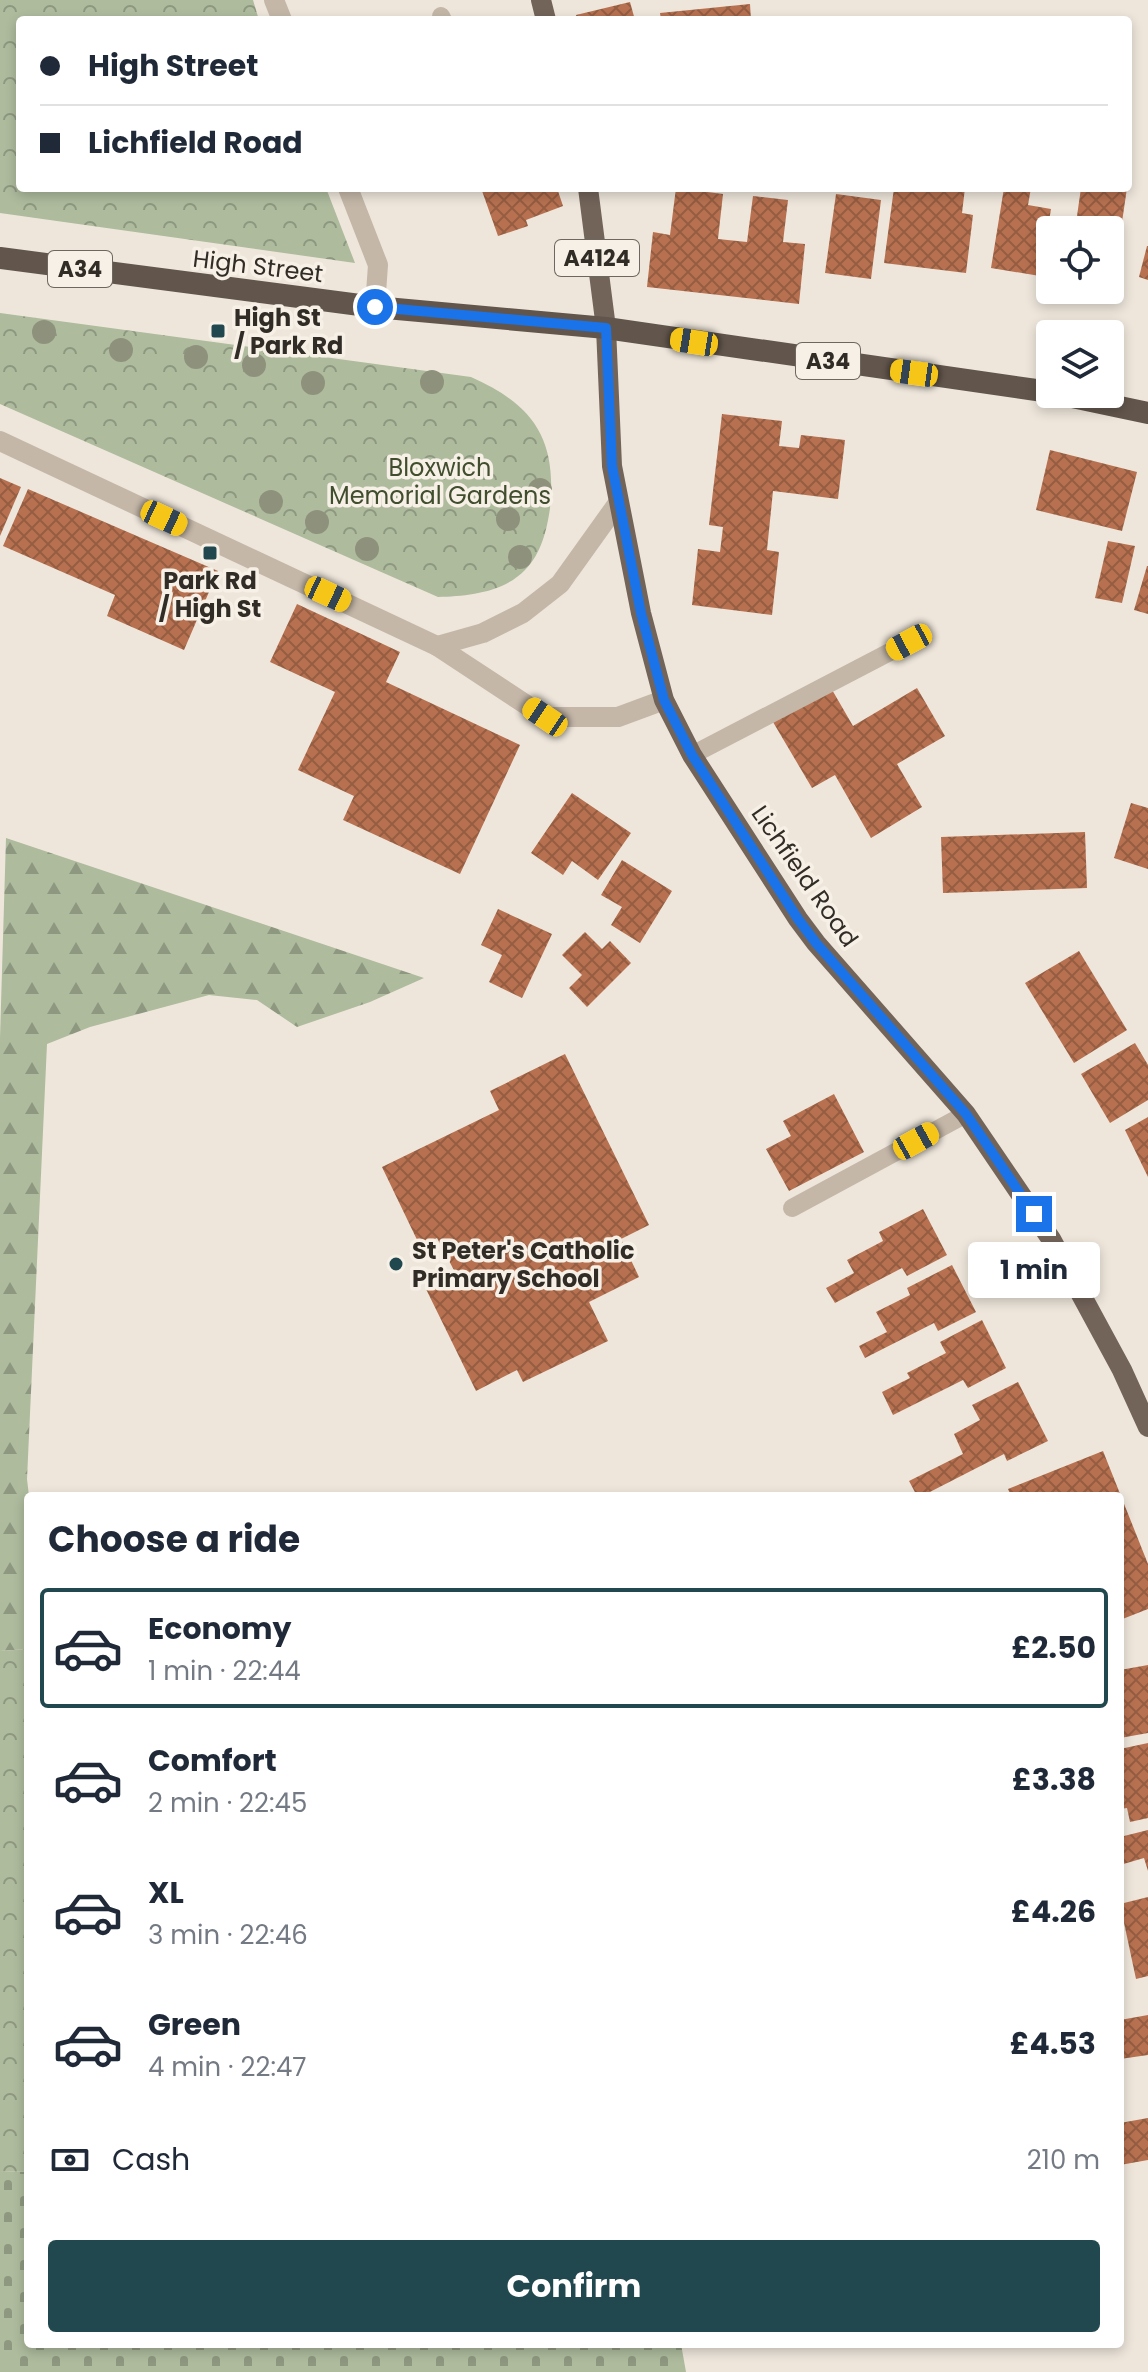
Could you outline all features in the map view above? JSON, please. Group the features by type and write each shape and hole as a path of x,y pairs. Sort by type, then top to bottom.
{"highway":[{"name":"High Street","path":"0,258 375,307 606,328"},
{"name":"A34","path":"606,328 1036,390"},
{"path":"1124,408 1148,413"}],"main road":[{"name":"A4124","path":"589,192 606,328"},
{"name":"Lichfield Road","path":"606,328 612,466 641,613 664,700 692,755 798,919 966,1114 1051,1239 1122,1370 1148,1427"}],"street":[{"path":"350,192 378,265 375,307"},
{"path":"0,441 437,646 545,717 618,717 664,700"},
{"path":"437,646 483,633 523,613 560,584 618,503"}],"lane":[{"path":"692,755 909,642"},
{"path":"792,1208 966,1114"}],"green space":[{"path":"0,0 253,0 258,16 16,16 16,192 328,192 355,263 0,213"},
{"name":"Bloxwich Memorial Gardens","path":"0,313 471,377 493,388 526,413 545,444 551,484 550,508 539,549 531,564 506,584 472,594 438,597 0,404"},
{"path":"6,838 424,978 370,1002 297,1027 257,1000 209,995 90,1027 47,1044 29,1492 24,1492 24,1649 0,1651 0,1038"},
{"path":"24,1649 24,2172 0,2171 0,1651"},
{"path":"0,2171 24,2172 24,2348 682,2348 686,2372 0,2372"}],"building":[{"path":"630,2 634,16 576,16"},
{"path":"750,4 751,16 660,16 660,13"},
{"path":"482,192 558,192 563,206 526,220 528,226 498,236"},
{"path":"675,192 723,194 718,239 747,242 753,196 788,200 783,242 805,244 799,304 647,287 653,232 670,235"},
{"path":"893,192 965,192 962,213 973,215 966,273 884,263"},
{"path":"1003,192 1030,192 1028,205 1051,209 1050,216 1036,216 1036,275 991,268"},
{"path":"1080,192 1126,192 1123,216 1077,216"},
{"path":"836,194 881,200 871,279 825,273"},
{"path":"1148,246 1148,280 1139,277"},
{"path":"722,414 782,421 779,446 799,448 801,435 845,440 838,499 773,491 767,550 779,552 772,615 692,605 698,549 720,552 723,527 709,525"},
{"path":"1050,450 1137,472 1122,531 1036,510"},
{"path":"0,478 21,487 0,536"},
{"path":"28,489 218,571 184,650 107,616 115,595 3,546"},
{"path":"1108,541 1135,546 1122,603 1095,598"},
{"path":"1148,566 1148,614 1134,610"},
{"path":"297,604 400,652 386,682 520,745 460,874 343,820 354,796 298,770 335,692 270,662"},
{"path":"831,688 853,726 917,688 945,736 897,764 922,807 871,838 835,775 812,788 773,722"},
{"path":"572,793 631,833 598,880 572,861 563,875 531,853"},
{"path":"1131,803 1148,808 1148,869 1114,858"},
{"path":"1085,832 1087,888 943,893 941,837"},
{"path":"622,860 672,891 640,943 611,925 622,907 601,895"},
{"path":"498,909 552,934 522,998 489,982 502,955 481,945"},
{"path":"585,932 602,949 610,941 631,963 587,1007 569,988 582,975 562,955"},
{"path":"1079,951 1127,1030 1074,1063 1025,983"},
{"path":"1135,1043 1148,1065 1148,1100 1110,1123 1081,1074"},
{"path":"565,1054 649,1225 621,1239 639,1277 589,1302 608,1341 523,1382 517,1370 476,1391 426,1289 456,1274 437,1238 420,1246 382,1167 499,1110 490,1091"},
{"path":"834,1094 864,1152 789,1191 766,1149 791,1136 783,1121"},
{"path":"1148,1117 1148,1177 1125,1130"},
{"path":"923,1209 947,1255 907,1276 902,1268 835,1303 826,1288 854,1273 847,1260 883,1241 879,1232"},
{"path":"952,1265 976,1312 938,1331 934,1323 865,1358 859,1346 887,1332 876,1312 910,1295 907,1288"},
{"path":"982,1320 1006,1368 968,1388 963,1380 893,1415 882,1392 910,1378 907,1373 946,1353 940,1342"},
{"path":"1018,1382 1048,1441 1007,1461 1004,1454 930,1492 915,1492 909,1481 963,1454 954,1434 980,1420 972,1405"},
{"path":"1103,1451 1119,1492 1009,1492 1008,1489"},
{"path":"1124,1504 1148,1564 1148,1609 1124,1618"},
{"path":"1148,1665 1148,1733 1124,1737 1124,1669"},
{"path":"1148,1743 1148,1818 1130,1822 1127,1808 1124,1808 1124,1748"},
{"path":"1148,1830 1148,1871 1144,1858 1124,1864 1124,1836"},
{"path":"1148,1897 1148,1976 1136,1979 1124,1923 1124,1903"},
{"path":"1148,2015 1148,2055 1124,2058 1124,2019"},
{"path":"1148,2118 1148,2160 1124,2164 1124,2122"}],"place":[{"name":"High St / Park Rd","path":"218,331"},
{"name":"Park Rd / High St","path":"210,553"},
{"name":"St Peter's Catholic Primary School","path":"396,1264"}],"route":[{"path":"375,307 606,328 612,466 641,613 664,700 692,755 798,919 966,1114 1034,1214"}]}
